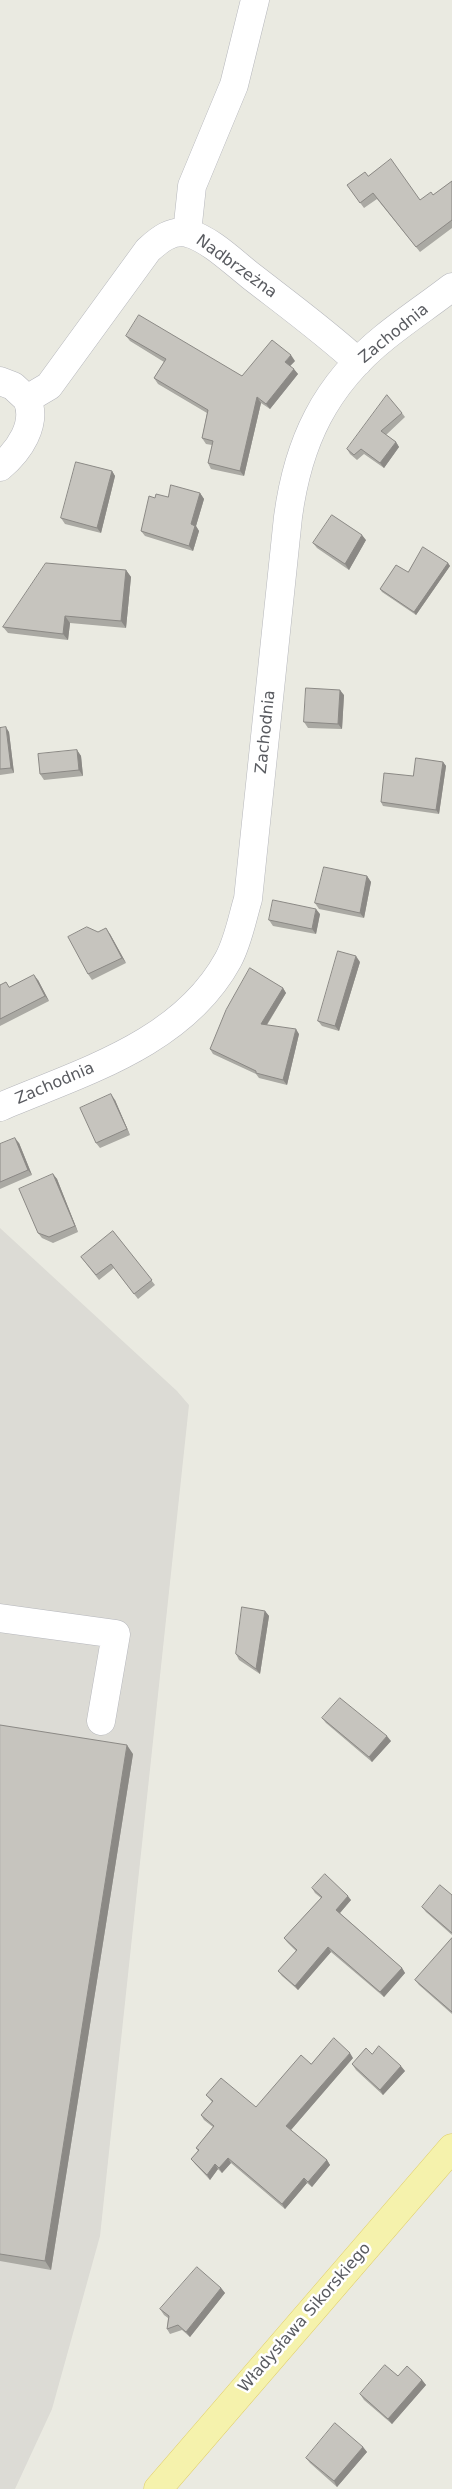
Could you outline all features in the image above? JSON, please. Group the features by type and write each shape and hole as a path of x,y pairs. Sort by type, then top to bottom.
{"main road":[{"name":"Władysława Sikorskiego","path":"158,2489 452,2148"}],"street":[{"name":"Nadbrzeżna","path":"255,0 234,84 192,186 187,233 220,252 336,342 358,362"},
{"path":"26,399 49,386 56,378 148,250 164,237 179,232 187,233"},
{"name":"Zachodnia","path":"0,1107 94,1067 151,1039 191,1008 228,959 242,919 251,878 294,479 306,440 314,422 336,388 358,362 384,337 452,287"},
{"path":"0,381 13,386 26,399 31,415 26,435 0,467"},
{"path":"0,1618 116,1634 101,1721"}],"shaded area":[{"path":"0,1228 177,1391 189,1405 100,2236 52,2409 15,2489 0,2489"}],"building":[{"path":"391,159 420,200 431,192 433,195 452,181 452,220 416,247 373,193 360,203 347,185 365,172 368,176"},
{"path":"139,315 242,376 272,340 291,355 285,362 294,369 266,404 257,397 240,471 208,463 213,441 202,438 208,410 154,378 166,359 126,336"},
{"path":"387,395 402,413 381,431 396,442 380,463 361,449 354,455 347,449"},
{"path":"76,462 112,471 97,528 61,518"},
{"path":"171,485 200,493 191,524 195,526 189,546 141,531 149,496 155,498 156,494 168,497"},
{"path":"332,515 362,535 345,564 313,543"},
{"path":"423,547 448,563 414,612 380,589 396,565 408,572"},
{"path":"46,563 126,570 121,621 65,616 63,634 3,627"},
{"path":"306,688 340,690 338,724 304,722"},
{"path":"6,727 11,768 0,769 0,728"},
{"path":"77,750 79,770 40,774 38,754"},
{"path":"416,758 443,762 436,810 381,802 384,773 413,776"},
{"path":"324,867 367,876 360,913 315,903"},
{"path":"273,900 316,909 312,929 269,920"},
{"path":"87,927 98,932 106,928 122,958 88,974 68,937"},
{"path":"338,951 356,956 335,1026 318,1021"},
{"path":"250,968 283,988 261,1024 296,1029 283,1080 256,1073 256,1071 210,1049 226,1010"},
{"path":"34,975 45,996 0,1019 0,985 6,982 9,987"},
{"path":"111,1094 127,1129 96,1143 80,1108"},
{"path":"15,1138 28,1170 0,1182 0,1144"},
{"path":"53,1174 75,1226 49,1237 38,1233 19,1189"},
{"path":"113,1231 152,1280 134,1294 111,1264 96,1275 81,1257"},
{"path":"242,1607 265,1611 256,1669 236,1654"},
{"path":"340,1698 387,1736 369,1757 322,1718"},
{"path":"0,1725 127,1745 45,2261 0,2254"},
{"path":"325,1874 348,1896 336,1910 402,1968 380,1992 328,1947 295,1986 278,1971 297,1950 284,1938 322,1897 312,1888"},
{"path":"440,1885 452,1895 452,1933 422,1907"},
{"path":"452,1938 452,2012 415,1980"},
{"path":"334,2038 350,2053 286,2126 327,2160 308,2182 304,2178 282,2204 228,2158 219,2168 215,2164 207,2175 191,2159 199,2150 196,2148 214,2126 201,2115 213,2101 206,2095 221,2078 256,2107 301,2055 311,2064"},
{"path":"379,2046 401,2066 380,2090 352,2064 366,2048 372,2054"},
{"path":"197,2267 221,2288 186,2332 178,2325 167,2329 169,2316 160,2309"},
{"path":"385,2365 398,2376 407,2366 422,2380 388,2419 360,2394"},
{"path":"335,2423 363,2447 334,2481 306,2458"}]}
